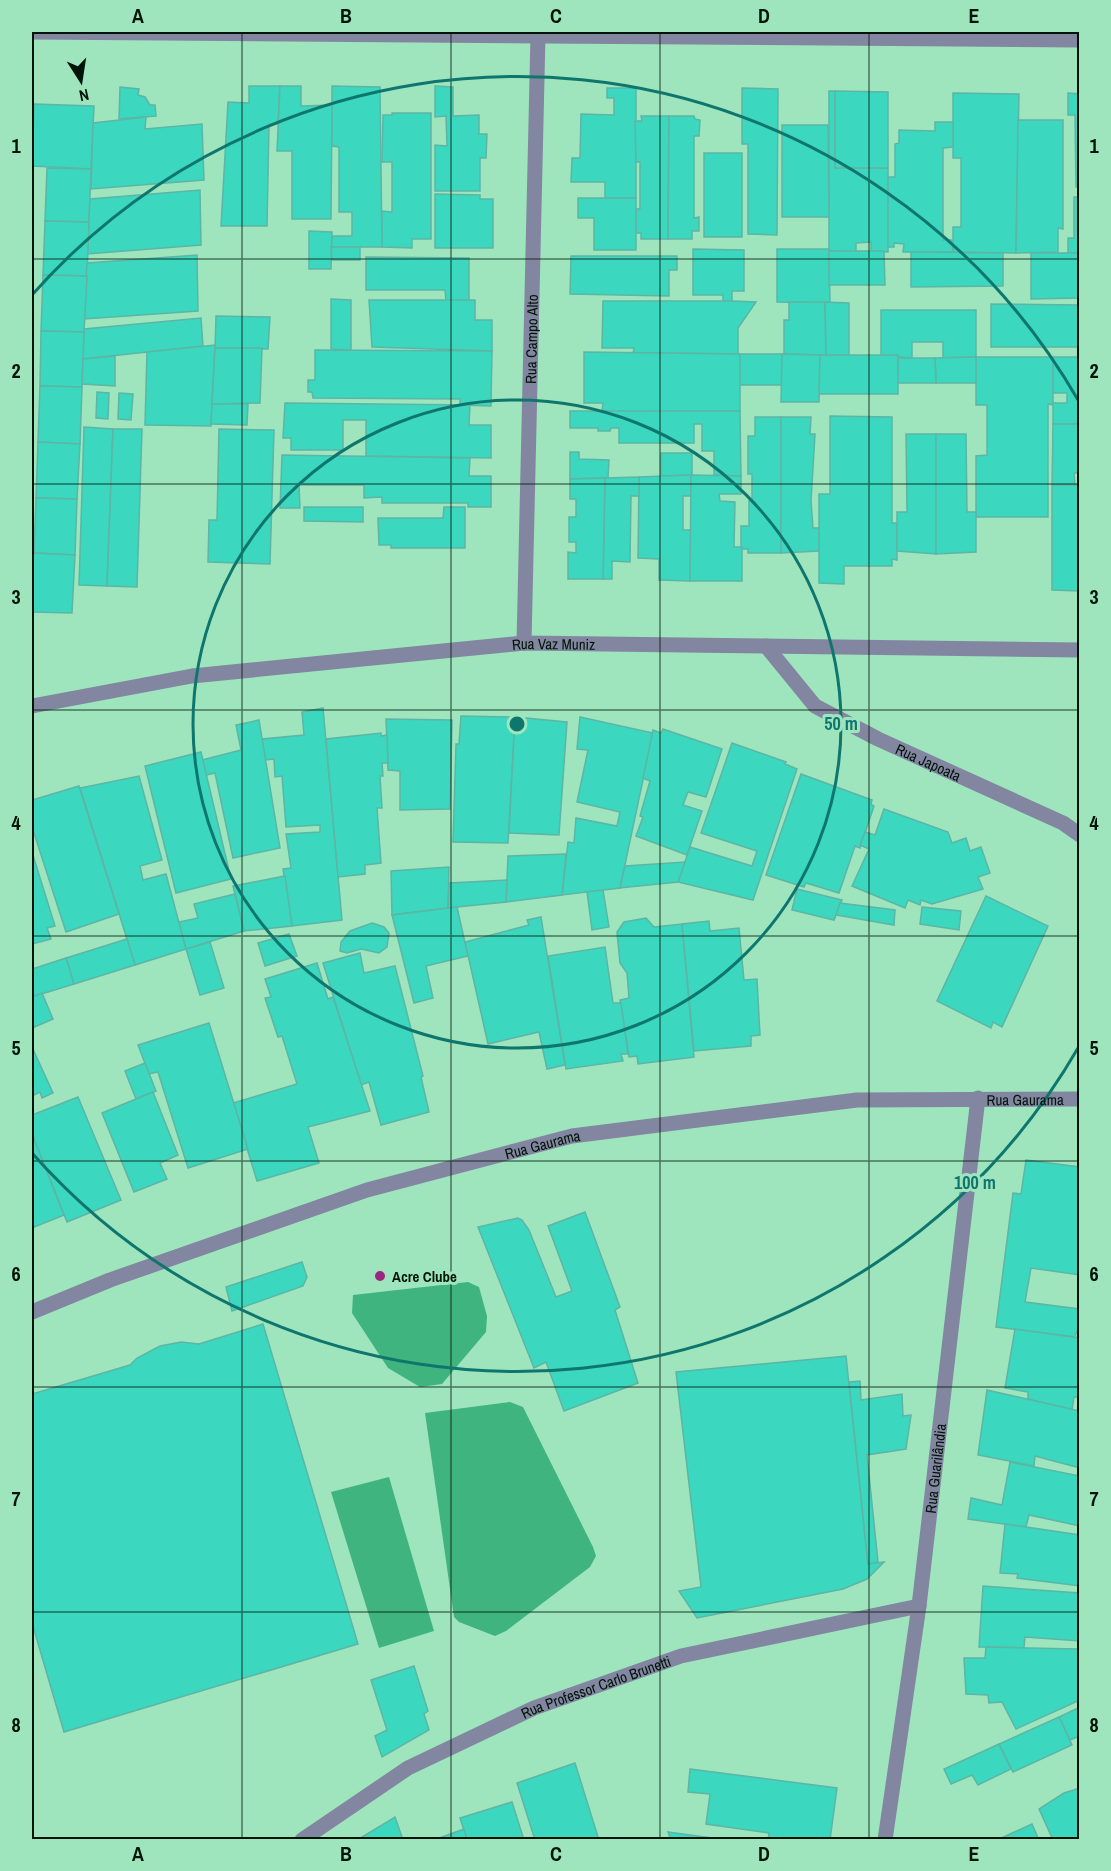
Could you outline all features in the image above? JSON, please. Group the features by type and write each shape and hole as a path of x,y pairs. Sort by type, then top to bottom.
{"street":[{"path":"32,32 1080,40"},
{"name":"Rua Campo Alto","path":"524,643 538,35"},
{"name":"Rua Vaz Muniz","path":"32,706 192,676 524,643 1080,650"},
{"name":"Rua Japoata","path":"766,646 814,706 878,740 1063,823 1080,835"},
{"name":"Rua Guarilândia","path":"885,1839 919,1606 978,1098"},
{"name":"Rua Gaurama","path":"32,1312 110,1280 367,1190 572,1136 857,1100 1080,1099"},
{"name":"Rua Professor Carlo Brunetti","path":"302,1839 408,1768 534,1708 681,1656 919,1606"}],"shaded area":[{"path":"468,1282 479,1287 487,1316 486,1332 442,1384 420,1387 388,1368 352,1313 353,1295"},
{"path":"510,1402 523,1407 596,1556 590,1567 506,1631 495,1636 459,1622 454,1617 425,1413"},
{"path":"389,1477 434,1631 379,1648 331,1492"}],"building":[{"path":"249,86 280,86 278,124 269,124 267,226 221,226 228,102 249,103"},
{"path":"280,86 301,86 301,106 332,105 331,219 292,219 292,151 277,151"},
{"path":"332,86 380,87 382,247 331,247 332,236 352,236 352,212 339,212 339,147 332,146"},
{"path":"435,86 453,87 453,116 479,115 479,134 487,134 486,158 480,158 480,191 435,191 435,145 447,146 446,116 435,117"},
{"path":"120,87 139,89 138,95 145,97 150,105 155,105 156,116 119,119"},
{"path":"607,88 636,88 636,198 605,198 605,182 571,182 572,158 580,158 581,114 614,115 614,98 607,98"},
{"path":"742,88 778,89 777,235 748,234 748,144 742,144"},
{"path":"829,91 835,91 835,168 888,168 888,252 871,251 871,242 856,243 856,252 829,251"},
{"path":"835,91 888,92 888,168 835,168"},
{"path":"953,93 1019,94 1016,253 953,252 953,227 961,227 961,158 953,158"},
{"path":"1068,93 1080,94 1080,187 1076,187 1075,115 1068,115"},
{"path":"34,104 94,106 91,169 32,166"},
{"path":"392,113 431,113 431,239 412,239 412,248 382,247 382,211 392,212 392,162 382,162 383,115 392,115"},
{"path":"641,116 669,116 668,239 641,239 641,233 636,233 636,209 640,209 640,162 636,162 635,121 642,121"},
{"path":"669,116 694,116 695,119 700,120 699,136 694,136 694,218 699,217 699,231 692,231 692,239 668,239"},
{"path":"146,117 145,129 202,124 204,180 91,189 93,123"},
{"path":"1018,120 1063,120 1063,229 1058,228 1058,252 1016,253"},
{"path":"935,122 953,122 953,147 943,148 943,240 952,240 953,252 903,252 904,244 894,243 894,247 888,247 888,177 895,177 895,144 899,143 899,130 935,131"},
{"path":"782,125 828,125 829,217 782,217"},
{"path":"704,153 742,153 742,237 704,237"},
{"path":"47,168 91,169 89,222 45,221"},
{"path":"200,190 201,245 87,254 90,199"},
{"path":"435,194 480,195 480,199 493,199 493,248 435,248"},
{"path":"1074,197 1080,197 1080,253 1068,253 1068,238 1074,238"},
{"path":"578,198 636,198 636,250 594,250 594,218 578,218"},
{"path":"45,221 89,222 87,276 43,275"},
{"path":"309,231 332,232 331,269 309,269"},
{"path":"331,247 360,247 360,260 332,260"},
{"path":"693,249 744,250 744,291 732,291 732,301 723,302 723,295 693,295"},
{"path":"777,249 829,249 830,303 777,302"},
{"path":"829,251 884,251 885,285 829,285"},
{"path":"911,252 1003,253 1003,286 911,287"},
{"path":"1031,253 1080,253 1080,298 1031,299"},
{"path":"197,255 198,311 84,319 87,263"},
{"path":"571,256 677,256 677,270 669,270 669,296 570,294"},
{"path":"366,257 469,258 469,300 446,301 445,290 366,290"},
{"path":"43,275 87,276 84,332 41,331"},
{"path":"331,299 351,300 351,350 331,349"},
{"path":"369,300 475,300 475,320 492,320 492,351 372,347"},
{"path":"603,301 756,302 738,328 738,354 633,353 634,348 602,348"},
{"path":"789,302 825,302 826,355 784,354 784,320 789,320"},
{"path":"825,302 849,303 849,355 826,355"},
{"path":"991,304 1080,305 1080,347 991,347"},
{"path":"881,310 976,310 976,357 943,358 943,342 912,342 912,358 881,355"},
{"path":"216,316 270,317 268,349 215,348"},
{"path":"201,318 203,346 83,359 84,329"},
{"path":"41,331 84,332 82,387 40,386"},
{"path":"215,345 211,426 145,425 147,352"},
{"path":"215,348 262,348 260,403 212,404"},
{"path":"315,350 492,351 491,406 460,405 460,399 313,398 312,392 308,392 308,380 315,380"},
{"path":"584,352 740,354 740,411 602,412 603,403 584,403"},
{"path":"740,354 782,354 782,385 740,385"},
{"path":"782,354 820,355 819,402 781,402"},
{"path":"820,355 898,355 898,394 819,394"},
{"path":"115,356 115,386 82,384 83,359"},
{"path":"976,357 1053,357 1053,405 1048,404 1048,517 976,517 976,456 987,455 987,405 976,405"},
{"path":"976,357 976,383 936,383 935,358"},
{"path":"1053,357 1080,357 1080,424 1053,424 1053,403 1067,403 1067,393 1053,393"},
{"path":"898,358 935,358 936,383 898,383"},
{"path":"40,386 82,387 80,444 38,442"},
{"path":"97,392 109,393 108,419 96,418"},
{"path":"119,393 133,394 131,420 118,419"},
{"path":"285,403 470,405 469,425 491,425 491,458 366,456 366,420 343,420 343,450 291,450 291,438 283,438"},
{"path":"212,404 248,404 247,425 211,424"},
{"path":"570,411 740,411 741,476 714,475 714,451 702,451 702,424 694,424 694,443 619,443 619,428 598,431 598,428 570,428"},
{"path":"830,416 892,417 892,523 897,523 897,560 892,559 892,566 844,566 844,584 819,583 819,494 830,494"},
{"path":"755,417 781,417 781,553 748,553 748,549 741,549 741,526 749,526 749,501 752,501 752,474 748,474 748,436 755,436"},
{"path":"781,417 811,417 810,434 815,434 811,501 813,528 819,528 819,551 781,553"},
{"path":"1053,424 1080,424 1080,473 1074,473 1075,485 1052,485"},
{"path":"84,427 113,429 107,586 79,585"},
{"path":"113,429 142,429 137,587 107,586"},
{"path":"219,429 274,430 270,564 208,562 209,520 217,520"},
{"path":"906,434 936,434 936,554 897,551 897,512 907,512"},
{"path":"936,434 966,434 967,512 976,512 976,552 936,554"},
{"path":"38,442 80,444 77,499 36,498"},
{"path":"570,452 579,452 579,459 609,460 608,478 570,479"},
{"path":"661,453 692,453 692,475 661,476"},
{"path":"282,455 470,458 469,476 491,476 491,507 468,507 468,503 382,503 382,497 364,498 364,485 299,485 300,508 280,508"},
{"path":"691,475 691,496 683,496 683,530 691,530 690,581 659,580 659,559 638,558 639,477"},
{"path":"691,475 741,476 741,494 719,494 720,501 735,502 734,547 742,547 742,581 690,581"},
{"path":"639,477 639,496 631,496 630,562 612,561 612,579 603,579 605,478"},
{"path":"605,478 603,579 568,579 568,552 576,553 576,542 569,542 569,517 576,517 576,499 570,499 570,479"},
{"path":"1052,485 1080,485 1080,591 1052,590"},
{"path":"36,498 77,499 75,555 34,553"},
{"path":"304,507 363,507 363,522 304,521"},
{"path":"444,507 465,507 465,548 391,548 391,545 379,545 378,518 443,518"},
{"path":"32,553 75,555 72,613 32,612"},
{"path":"323,708 342,920 292,926 283,869 291,868 286,834 320,832 320,825 286,827 282,776 275,777 274,759 265,760 262,739 304,735 302,712"},
{"path":"461,716 515,717 508,843 453,842 456,744 459,744"},
{"path":"515,717 567,722 559,835 509,833"},
{"path":"580,717 653,733 620,888 562,895 568,842 574,843 576,818 617,826 620,812 577,802 588,750 577,749"},
{"path":"386,719 452,720 450,809 400,810 400,771 388,770"},
{"path":"259,720 280,848 233,858 215,773 206,775 202,760 241,750 236,725"},
{"path":"663,729 722,749 706,797 688,792 683,805 702,811 687,855 636,836 643,817 640,816 650,781 643,778 653,730 661,733"},
{"path":"381,733 381,736 387,735 388,763 382,763 383,776 380,776 382,808 377,808 381,863 365,865 365,874 338,877 326,739"},
{"path":"732,743 786,762 785,764 797,769 753,900 678,882 690,847 752,866 757,851 701,833"},
{"path":"201,752 231,879 176,893 145,766"},
{"path":"801,774 872,800 871,804 874,806 860,848 855,846 839,893 806,883 804,887 766,875"},
{"path":"139,776 162,860 140,866 143,880 166,874 186,949 135,965 80,788"},
{"path":"79,786 119,914 66,932 32,827 32,800"},
{"path":"884,809 948,832 952,843 966,838 970,851 981,847 990,873 978,877 983,889 932,904 921,900 920,905 908,900 905,908 852,886 869,849 860,845 865,832 875,835"},
{"path":"32,852 55,926 47,928 51,939 32,944"},
{"path":"566,854 562,895 506,902 508,856"},
{"path":"685,862 678,882 620,888 625,866"},
{"path":"449,867 448,908 392,915 391,871"},
{"path":"285,876 292,926 244,931 233,886"},
{"path":"507,880 506,902 448,908 449,883"},
{"path":"797,889 842,900 834,920 792,910"},
{"path":"603,890 609,927 592,930 587,892"},
{"path":"235,894 244,931 186,949 179,922 198,918 194,904"},
{"path":"986,896 1048,926 1002,1027 993,1022 991,1028 937,1001"},
{"path":"840,903 895,910 894,925 836,915"},
{"path":"457,907 468,956 426,966 433,998 414,1003 392,915"},
{"path":"922,907 961,911 959,930 920,924"},
{"path":"541,917 565,1065 547,1069 539,1032 488,1044 465,942 529,925 527,920"},
{"path":"646,918 654,927 682,924 694,1057 638,1064 637,1056 629,1057 620,1000 629,998 627,973 620,963 617,932 624,922"},
{"path":"709,921 710,931 739,928 744,980 757,979 760,1035 751,1036 751,1046 694,1051 682,924"},
{"path":"372,923 384,927 389,933 387,947 379,953 361,949 347,953 340,951 341,942 350,931"},
{"path":"289,934 297,956 265,966 258,943"},
{"path":"127,939 135,965 74,984 66,958"},
{"path":"210,942 224,988 200,995 186,949"},
{"path":"605,947 613,1003 621,1003 628,1054 621,1054 623,1061 566,1069 548,956"},
{"path":"360,953 364,973 395,966 423,1076 421,1077 429,1112 381,1125 369,1082 361,1085 323,963"},
{"path":"66,958 74,984 32,997 32,969"},
{"path":"317,963 328,999 333,997 370,1111 308,1127 319,1163 257,1181 233,1103 297,1084 282,1036 278,1037 265,998 271,997 265,979"},
{"path":"42,993 53,1019 32,1028 32,997"},
{"path":"209,1023 248,1149 188,1168 158,1072 149,1074 138,1045"},
{"path":"32,1047 53,1093 42,1098 40,1092 32,1096"},
{"path":"145,1063 156,1091 136,1099 125,1071"},
{"path":"153,1092 178,1155 160,1163 167,1179 134,1192 102,1113"},
{"path":"78,1097 121,1200 67,1222 32,1134 32,1115"},
{"path":"32,1134 64,1215 32,1228"},
{"path":"1026,1160 1080,1167 1080,1275 1031,1268 1025,1302 1080,1309 1080,1322 1075,1337 996,1327 1013,1193 1021,1194"},
{"path":"585,1212 620,1307 615,1310 638,1383 564,1411 546,1362 534,1368 478,1227 518,1218 522,1220 529,1230 556,1297 572,1291 548,1226"},
{"path":"302,1262 307,1277 303,1286 232,1311 226,1287"},
{"path":"263,1324 358,1644 64,1732 32,1623 32,1394 130,1365 137,1358 160,1346 181,1342 199,1344"},
{"path":"1015,1329 1080,1338 1080,1397 1074,1397 1072,1410 1028,1399 1028,1392 1005,1388"},
{"path":"846,1356 868,1564 884,1562 867,1579 843,1589 697,1618 679,1591 701,1587 676,1372"},
{"path":"860,1381 861,1400 902,1394 903,1416 911,1415 906,1449 867,1455 878,1562 868,1564 849,1382"},
{"path":"987,1390 1080,1411 1080,1468 1035,1456 1034,1466 978,1455"},
{"path":"1010,1462 1080,1476 1080,1526 1029,1515 1026,1527 968,1519 971,1498 1002,1505"},
{"path":"1005,1524 1080,1535 1080,1586 1017,1578 1018,1574 1000,1573"},
{"path":"983,1586 1080,1593 1080,1641 1025,1637 1024,1648 979,1647"},
{"path":"986,1647 1078,1649 1080,1700 1016,1729 1002,1702 989,1703 988,1695 966,1694 964,1658 985,1658"},
{"path":"414,1666 428,1711 424,1714 429,1730 382,1757 375,1736 387,1730 371,1680"},
{"path":"1080,1707 1080,1736 1070,1740 1059,1717"},
{"path":"1059,1717 1072,1745 1013,1772 999,1744"},
{"path":"999,1744 1011,1769 978,1785 972,1775 951,1784 944,1769"},
{"path":"575,1763 599,1840 535,1840 517,1783"},
{"path":"690,1769 837,1788 830,1840 768,1840 769,1833 706,1824 710,1794 688,1792"},
{"path":"1080,1788 1080,1840 1053,1840 1039,1809 1064,1793"},
{"path":"512,1802 524,1840 467,1840 460,1818"},
{"path":"395,1817 403,1840 357,1840"},
{"path":"1032,1824 1039,1840 997,1840"},
{"path":"464,1829 467,1840 434,1840"},
{"path":"668,1832 727,1840 671,1840"}],"place":[{"name":"Acre Clube","path":"380,1276"}]}
